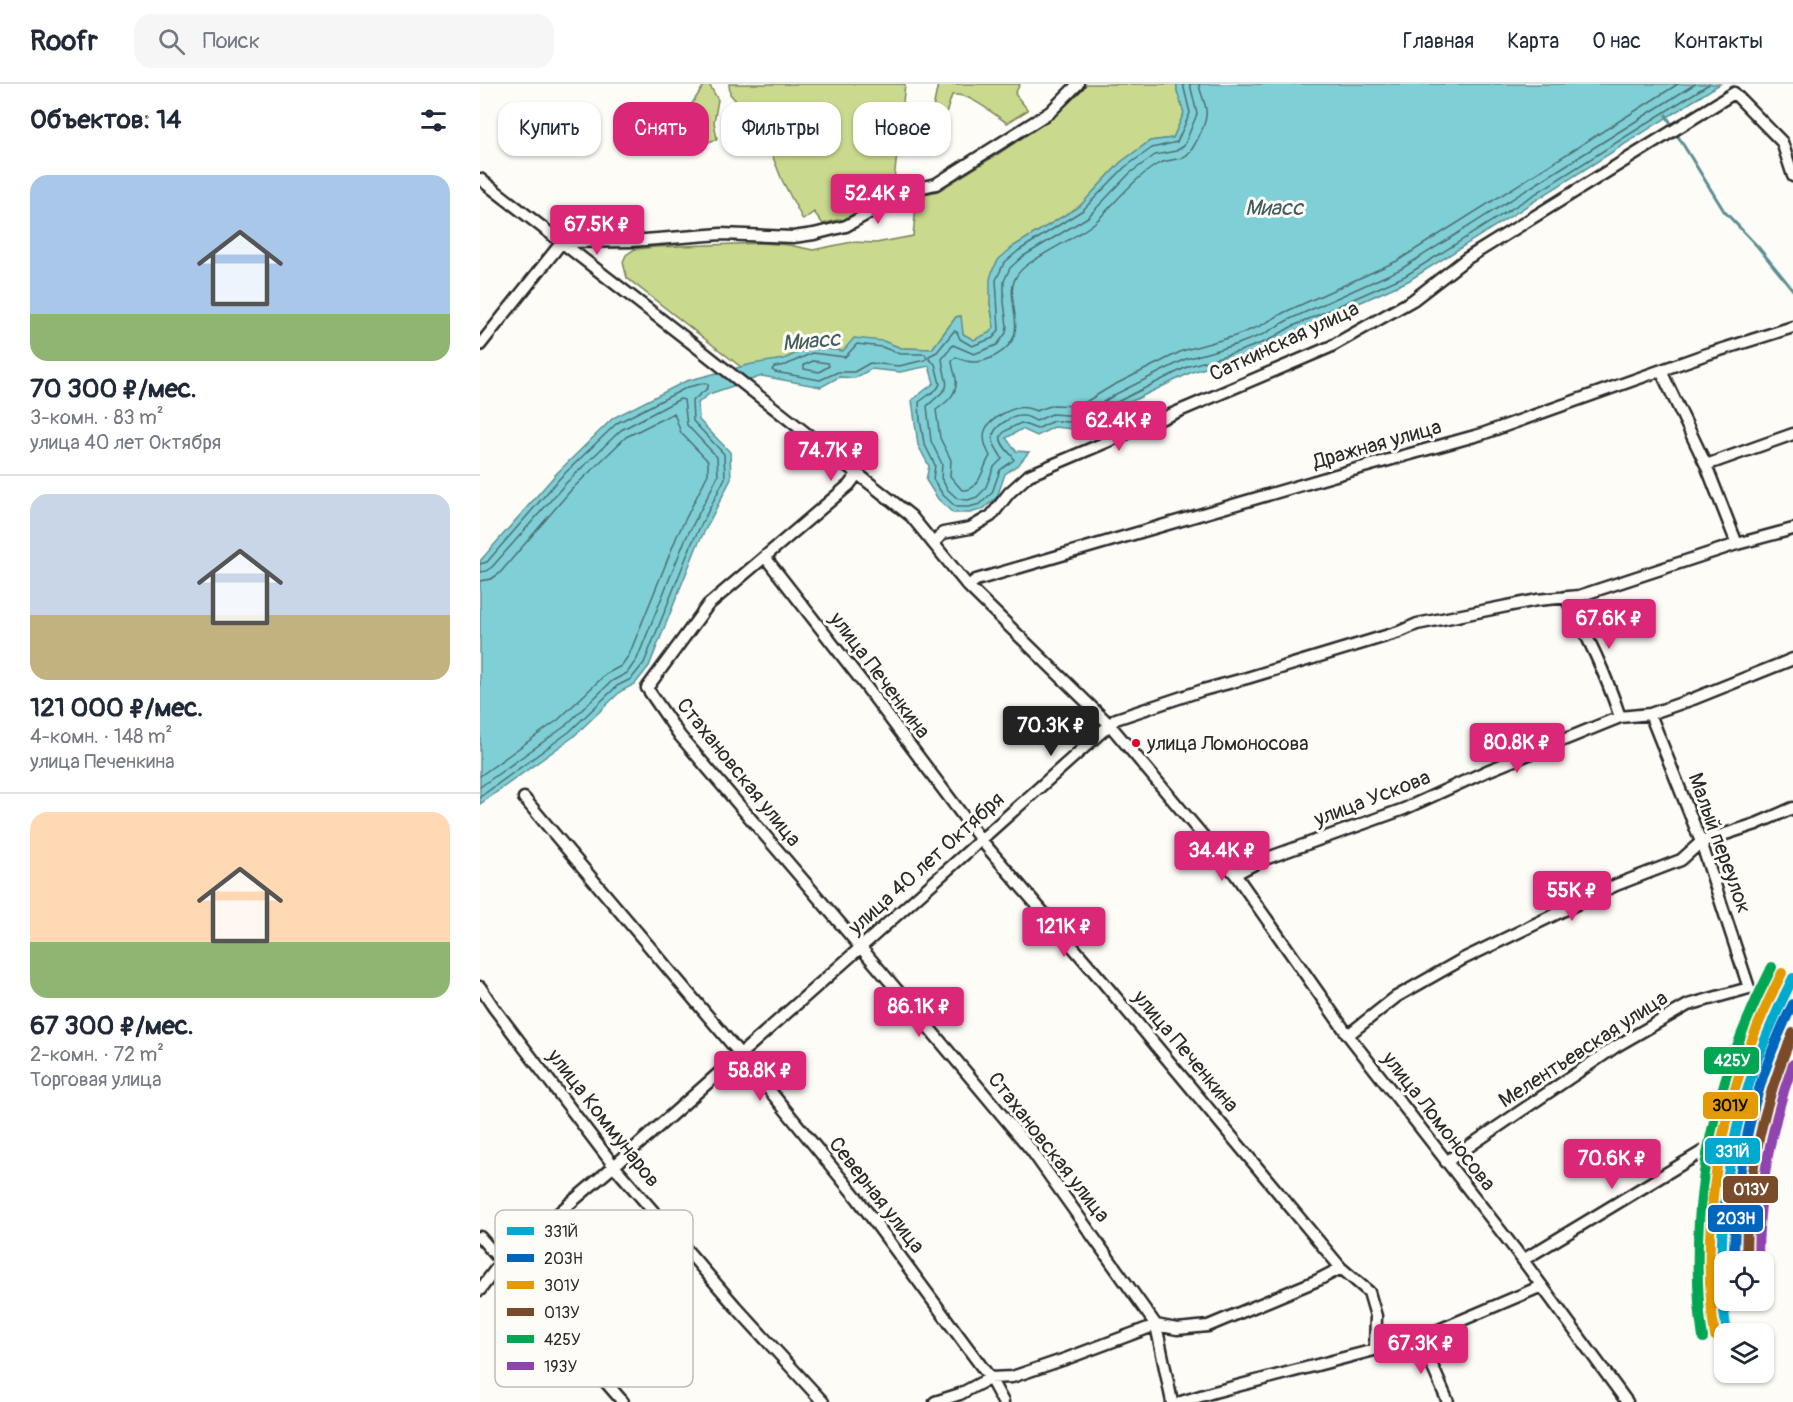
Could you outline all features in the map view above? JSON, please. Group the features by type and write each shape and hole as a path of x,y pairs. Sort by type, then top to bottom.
{"street":[{"path":"480,345 562,242 632,241 721,234 793,237 846,226 910,190 936,184 1050,112 1078,84"},
{"name":"Саткинская улица","path":"934,543 943,533 970,528 991,516 1009,493 1029,475 1330,347 1413,300 1466,259 1734,93 1782,142 1793,176"},
{"name":"улица Ломоносова","path":"480,179 911,516 968,586 1109,724 1235,874 1348,1035 1542,1286 1627,1402"},
{"name":"Дражная улица","path":"968,586 976,580 1482,434 1704,355 1793,327"},
{"path":"1661,371 1706,465 1737,544"},
{"path":"1706,465 1793,434"},
{"path":"765,557 849,485 858,473"},
{"name":"улица 40 лет Октября","path":"562,1210 1116,719 1203,690 1388,636 1417,624 1537,600 1579,596 1737,544 1793,529"},
{"name":"Стахановская улица","path":"765,557 708,605 647,688 680,736 1032,1151 1156,1325 1172,1402"},
{"name":"улица Печенкина","path":"765,557 981,840 1103,982 1341,1268 1370,1292 1376,1316 1375,1349"},
{"path":"1565,597 1608,681 1620,717"},
{"name":"улица Ускова","path":"1235,874 1262,860 1404,809 1487,771 1620,717 1650,714 1793,660"},
{"name":"Малый переулок","path":"1650,714 1701,842 1749,988"},
{"name":"Северная улица","path":"524,798 740,1054 857,1198 990,1378 1003,1402"},
{"path":"1348,1035 1396,997 1463,959 1616,885 1681,860 1701,842 1756,824 1793,808"},
{"name":"улица Коммунаров","path":"480,987 614,1166 652,1210"},
{"name":"Мелентьевская улица","path":"1446,1162 1616,1047 1688,1005 1749,988"},
{"path":"1522,1260 1715,1144"},
{"path":"480,1237 495,1255"},
{"name":"улица Коммунаров","path":"693,1257 823,1402"},
{"path":"935,1402 960,1394 990,1378 1012,1377 1156,1325 1177,1329 1208,1326 1318,1280 1341,1268"},
{"name":"улица 40 лет Октября","path":"480,1290 495,1270"},
{"path":"1181,1402 1420,1338 1542,1286"},
{"path":"1420,1338 1448,1402"},
{"path":"610,1387 623,1402"}],"green space":[{"path":"705,84 709,84 718,100 714,122 717,139 709,142 709,102 693,102"},
{"path":"729,84 905,84 903,102 853,102 853,156 897,156 894,180 845,223 840,219 823,224 814,212 803,220 772,156 841,156 841,102 737,102 730,94"},
{"path":"938,84 1020,84 1015,94 1028,110 1007,123 966,97 952,95 950,102 934,102"},
{"path":"1087,84 1177,84 1184,113 1173,138 1150,141 1121,162 1080,206 1014,246 990,303 994,327 989,333 974,340 963,334 960,316 956,317 932,349 901,348 883,341 843,351 810,347 784,359 741,367 627,278 623,262 626,255 635,249 762,243 813,250 852,242 876,243 913,236 917,196 938,191 998,154 1053,117"}],"water":[{"name":"Миасс","path":"1177,84 1720,84 1408,281 1294,332 1270,346 1192,372 1122,406 1083,430 1054,427 1037,436 1022,429 1006,438 1016,451 1029,452 1019,464 1005,474 997,497 983,509 970,513 953,513 938,499 926,480 929,466 918,445 912,400 934,383 929,366 900,372 871,369 855,378 839,377 821,387 762,376 709,394 698,403 699,420 730,452 731,479 697,546 649,666 635,684 621,691 573,737 480,804 480,561 556,474 613,418 686,381 752,364 784,359 810,347 843,351 854,338 883,341 901,348 932,349 956,317 961,316 963,334 974,340 989,333 994,327 990,303 990,279 999,259 1014,246 1080,206 1121,162 1150,141 1173,138 1184,113"}],"waterway":[{"path":"1666,115 1673,127"},
{"path":"1676,133 1724,211 1758,247 1793,290"}],"transit line":[{"name":"425У","path":"1703,1338 1698,1290 1698,1242 1704,1170 1719,1100 1730,1067 1742,1033 1772,967"},
{"name":"301У","path":"1714,1327 1710,1252 1716,1170 1731,1102 1741,1070 1782,973"},
{"name":"331Й","path":"1726,1323 1722,1288 1722,1242 1724,1207 1734,1139 1752,1074 1793,978"},
{"name":"203Н","path":"1734,1251 1738,1195 1748,1129 1767,1065 1793,1004"},
{"name":"013У","path":"1746,1251 1749,1203 1758,1145 1773,1088 1793,1033"},
{"name":"193У","path":"1758,1251 1760,1211 1767,1162 1778,1112 1793,1064"}],"place":[{"name":"улица Ломоносова","path":"1136,743"}]}
